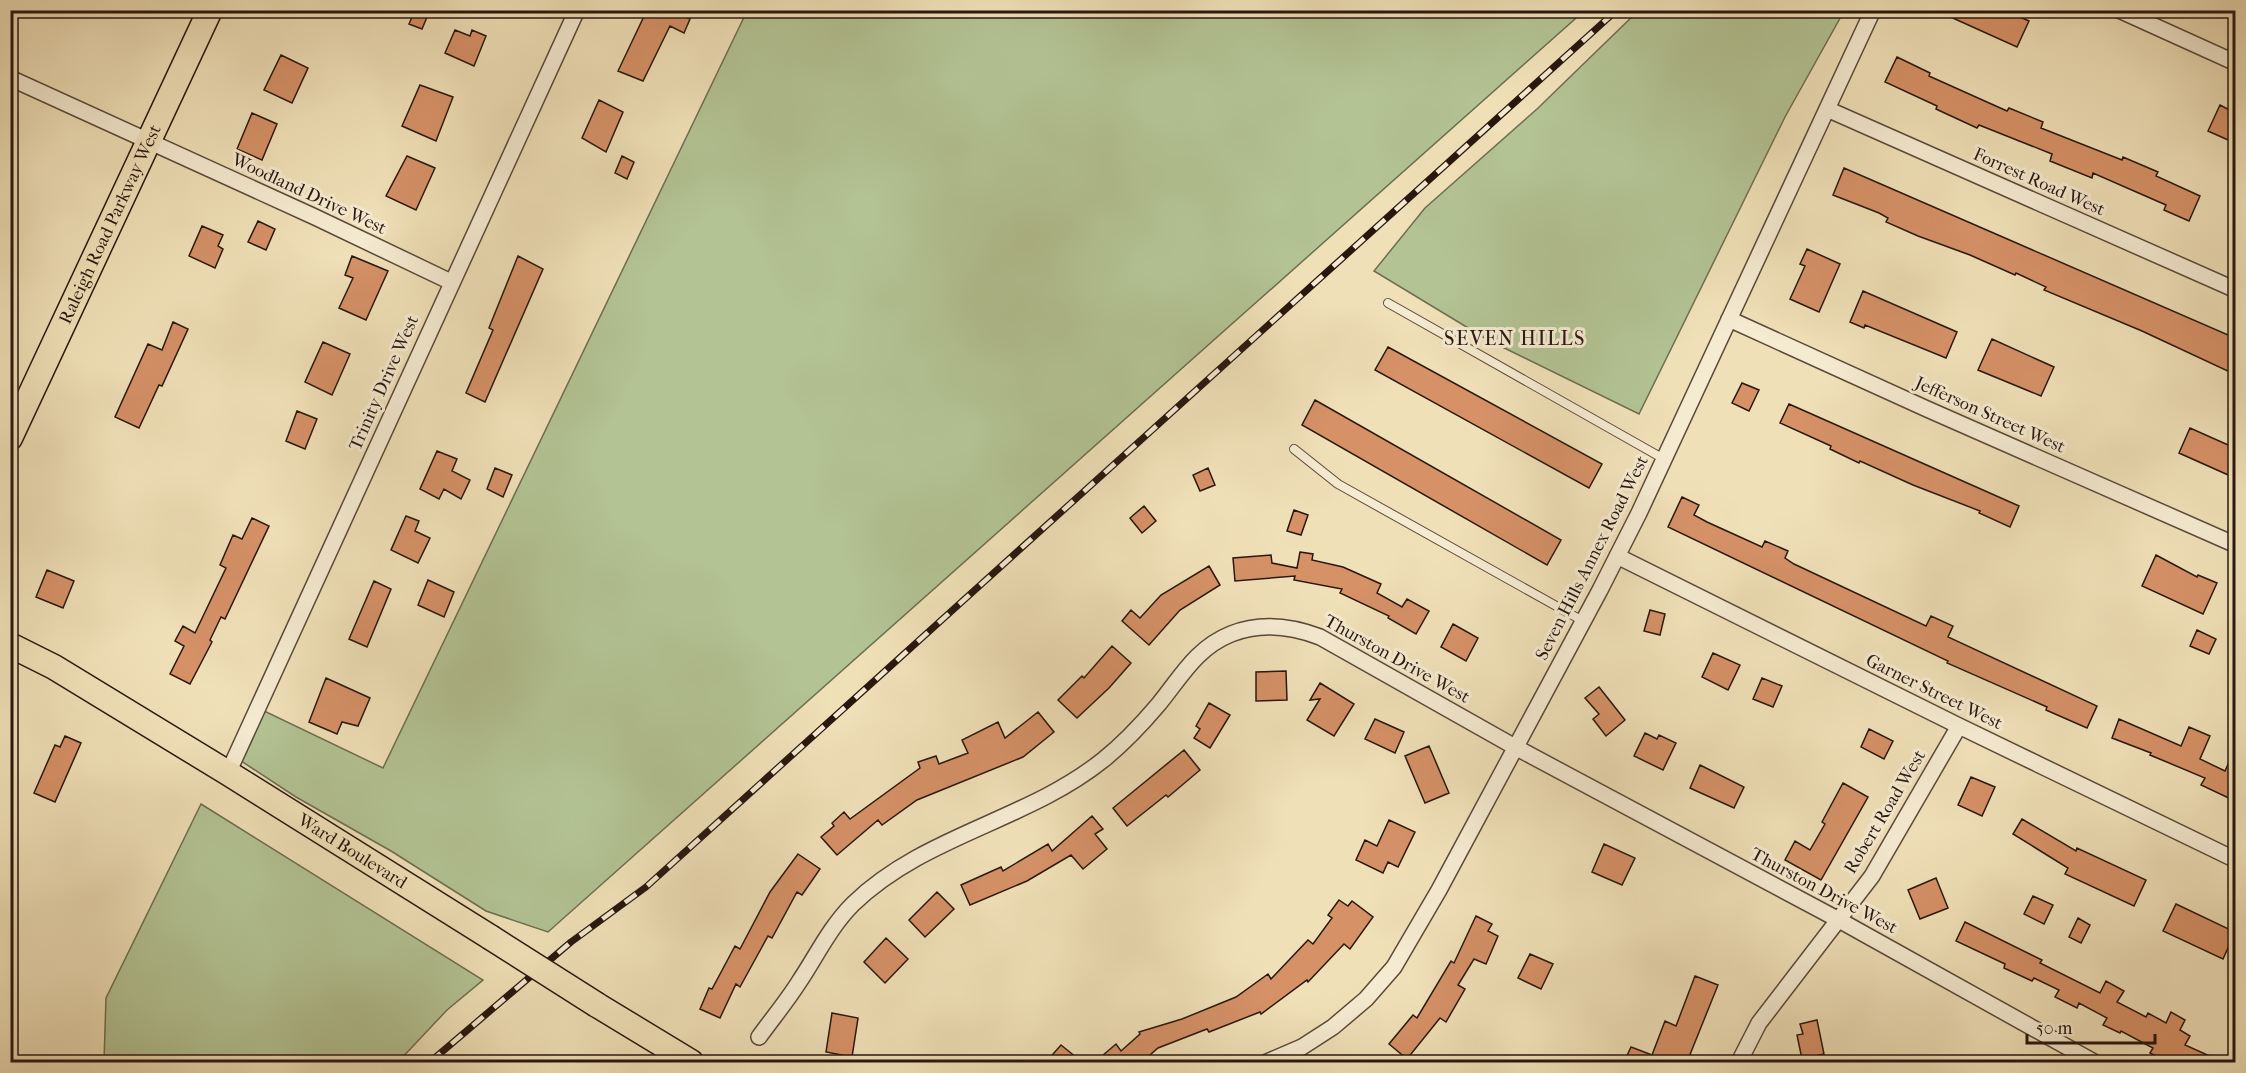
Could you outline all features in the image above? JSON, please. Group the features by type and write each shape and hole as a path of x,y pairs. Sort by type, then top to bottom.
{"main road":[{"name":"Raleigh Road Parkway West","path":"10,438 210,10"},
{"name":"Ward Boulevard","path":"10,645 54,667 228,773 691,1062"}],"street":[{"name":"Trinity Drive West","path":"228,773 577,10"},
{"name":"Seven Hills Annex Road West","path":"1267,1062 1302,1047 1333,1027 1366,999 1394,967 1440,890 1617,556 1873,10"},
{"path":"2119,10 2235,63"},
{"name":"Woodland Drive West","path":"10,78 315,217 451,282"},
{"name":"Forrest Road West","path":"1827,109 2235,290"},
{"name":"Jefferson Street West","path":"1729,319 2235,544"},
{"name":"Garner Street West","path":"1617,556 2235,860"},
{"name":"Thurston Drive West","path":"759,1037 800,981 828,934 852,905 877,883 932,848 976,831 1077,779 1134,732 1196,656 1213,643 1232,633 1278,626 1299,629 1320,637 1515,747 1839,920 2094,1062"},
{"name":"Robert Road West","path":"1739,1062 1760,1023 1872,876 1959,726"}],"lane":[{"path":"1388,303 1664,459"},
{"path":"1294,449 1338,484 1583,621"}],"green space":[{"path":"747,11 1584,11 548,932 486,911 391,851 296,797 235,757 258,708 383,768"},
{"path":"1638,11 1844,11 1785,117 1639,414 1488,340 1374,271 1425,208 1537,109"},
{"path":"201,804 483,980 447,1010 398,1062 104,1062 106,998"}],"building":[{"path":"415,10 430,10 422,29 409,24"},
{"path":"647,10 672,10 690,19 684,33 670,26 643,81 618,71"},
{"path":"1935,10 2004,10 2029,21 2017,47"},
{"path":"455,30 470,36 472,30 486,36 474,66 445,53"},
{"path":"281,55 308,68 292,103 264,90"},
{"path":"1897,57 1930,73 1929,76 2007,111 2009,108 2043,122 2041,128 2158,172 2156,176 2200,196 2189,221 2164,210 2166,205 2093,173 2092,178 2050,161 2052,154 1979,125 1977,128 1885,82"},
{"path":"420,85 453,97 436,141 402,126"},
{"path":"599,100 623,112 606,152 582,138"},
{"path":"2220,105 2235,113 2235,143 2208,131"},
{"path":"252,113 277,124 262,160 237,149"},
{"path":"407,156 435,168 416,210 386,196"},
{"path":"622,156 634,162 627,179 615,173"},
{"path":"1844,168 2235,338 2235,365 2232,373 2142,331 2044,290 2046,287 2016,273 2015,275 1918,236 1886,222 1888,218 1879,213 1833,195"},
{"path":"258,221 275,229 266,250 248,242"},
{"path":"202,226 223,235 218,246 223,249 215,268 189,256"},
{"path":"1807,249 1840,264 1819,312 1790,299 1805,266 1800,264"},
{"path":"352,256 388,271 366,320 339,308 353,278 345,275"},
{"path":"518,256 543,269 485,402 466,393 493,330 489,328"},
{"path":"1863,291 1957,332 1946,358 1865,325 1864,328 1850,322"},
{"path":"173,322 188,329 162,386 159,385 139,428 115,417 148,344 162,350"},
{"path":"1992,339 2054,367 2041,396 1978,370"},
{"path":"323,342 350,354 332,395 305,382"},
{"path":"1388,347 1602,464 1589,488 1375,370"},
{"path":"1742,383 1759,390 1749,411 1732,403"},
{"path":"1315,400 1561,540 1547,565 1302,425"},
{"path":"1789,404 2019,506 2010,527 1979,513 1980,511 1860,461 1859,463 1830,449 1831,446 1780,423"},
{"path":"297,411 317,419 305,449 286,441"},
{"path":"2190,428 2235,448 2235,478 2179,453"},
{"path":"437,451 457,459 452,471 470,480 461,499 444,489 439,499 420,489"},
{"path":"495,468 512,475 503,497 487,489"},
{"path":"1208,468 1215,485 1200,491 1193,475"},
{"path":"1682,497 1699,505 1694,515 1707,522 1762,547 1765,541 1788,551 1785,558 1794,564 1926,626 1931,616 1953,626 1948,637 2097,706 2087,728 2046,710 2047,707 1947,663 1948,661 1668,527"},
{"path":"1144,506 1156,521 1142,533 1130,518"},
{"path":"1294,510 1308,515 1301,535 1287,531"},
{"path":"406,516 419,521 415,531 430,538 418,563 391,550"},
{"path":"252,518 269,526 225,619 221,617 210,640 212,642 190,684 170,674 184,646 175,641 183,626 195,633 226,568 220,565 233,535 242,539"},
{"path":"1300,552 1313,554 1312,560 1343,567 1381,584 1377,593 1402,607 1407,599 1429,611 1416,634 1388,618 1389,616 1340,593 1342,589 1294,580 1295,576 1235,581 1233,558 1271,555 1272,563 1297,568"},
{"path":"2156,555 2197,577 2198,575 2217,583 2203,614 2142,586"},
{"path":"1209,566 1220,585 1180,610 1149,645 1122,621 1131,610 1140,618 1161,595"},
{"path":"47,570 74,581 63,608 36,597"},
{"path":"428,580 454,592 444,617 418,605"},
{"path":"374,581 391,589 367,647 349,639"},
{"path":"1650,610 1665,614 1660,635 1644,631"},
{"path":"1453,624 1478,638 1466,661 1441,647"},
{"path":"2197,630 2216,639 2209,654 2190,646"},
{"path":"1112,646 1131,663 1109,688 1077,718 1058,700 1082,676 1084,678"},
{"path":"1713,653 1740,665 1728,690 1702,677"},
{"path":"1286,671 1287,700 1256,701 1256,672"},
{"path":"326,678 370,698 358,726 342,722 337,734 309,722"},
{"path":"1762,678 1782,686 1773,707 1753,699"},
{"path":"1320,683 1354,704 1334,736 1307,720 1320,699 1310,700"},
{"path":"1599,687 1625,720 1606,736 1593,719 1599,714 1585,698"},
{"path":"1209,703 1230,715 1210,748 1194,738 1200,729 1196,726"},
{"path":"1038,712 1054,732 1023,757 917,800 882,825 878,820 837,855 821,837 834,826 832,823 844,812 850,819 920,768 918,762 936,756 939,764 968,753 962,740 998,722 1005,738"},
{"path":"1375,719 1404,732 1395,753 1365,739"},
{"path":"2119,719 2181,746 2189,727 2210,736 2200,759 2225,771 2235,749 2235,801 2201,785 2205,778 2112,738"},
{"path":"1869,729 1893,741 1884,759 1861,747"},
{"path":"1645,733 1657,739 1659,735 1676,743 1663,770 1634,756"},
{"path":"65,736 81,743 55,802 34,793 55,745 60,747"},
{"path":"1429,746 1449,793 1425,803 1405,756"},
{"path":"1184,750 1200,770 1168,797 1166,795 1127,826 1113,808"},
{"path":"1700,765 1744,787 1734,808 1690,788"},
{"path":"1971,777 1995,787 1982,816 1958,805"},
{"path":"1843,783 1868,797 1821,880 1785,860 1795,841 1810,850 1825,824 1822,822"},
{"path":"1092,816 1103,829 1095,834 1107,849 1083,869 1071,855 1027,881 970,905 961,885 1001,867 1003,871 1048,844 1052,851"},
{"path":"2022,819 2076,851 2077,848 2146,880 2134,906 2065,874 2068,868 2013,834"},
{"path":"1389,820 1415,832 1398,867 1388,862 1383,873 1356,860 1365,840 1377,846"},
{"path":"1604,844 1635,858 1622,885 1592,872"},
{"path":"798,854 820,869 802,895 797,892 772,938 768,936 740,987 736,984 720,1018 700,1009 709,988 712,989 735,946 740,949 770,892"},
{"path":"1936,878 1948,908 1920,919 1908,890"},
{"path":"937,892 954,909 925,937 909,920"},
{"path":"2033,896 2053,905 2044,924 2024,914"},
{"path":"1339,900 1348,906 1352,901 1373,917 1350,949 1344,944 1308,982 1307,980 1261,1014 1260,1012 1209,1032 1207,1029 1158,1048 1142,1062 1095,1062 1116,1044 1121,1051 1140,1034 1139,1032 1182,1019 1236,997 1268,974 1271,979 1308,940 1313,944 1332,918 1328,915"},
{"path":"2176,904 2235,932 2223,959 2163,931"},
{"path":"1476,916 1492,924 1488,931 1498,936 1486,964 1474,959 1458,985 1465,989 1446,1022 1440,1018 1407,1059 1389,1044 1413,1015 1417,1018 1451,961 1454,963"},
{"path":"2078,918 2090,925 2081,943 2069,937"},
{"path":"1965,922 2042,960 2040,963 2100,993 2106,981 2124,991 2117,1002 2146,1017 2148,1013 2166,1023 2171,1012 2185,1020 2180,1030 2190,1036 2185,1045 2223,1062 2168,1062 2150,1053 2153,1048 2121,1031 2120,1033 2103,1025 2107,1018 2079,1003 2077,1008 2055,997 2059,990 2034,978 2032,981 2004,968 2005,964 1956,941"},
{"path":"886,938 908,959 885,983 864,962"},
{"path":"1530,954 1553,964 1541,989 1518,978"},
{"path":"1695,976 1718,985 1687,1062 1624,1062 1631,1047 1652,1055 1665,1021 1676,1026"},
{"path":"832,1013 858,1018 852,1057 826,1052"},
{"path":"1817,1020 1824,1054 1802,1059 1797,1035 1803,1034 1800,1024"},
{"path":"1061,1045 1082,1062 1046,1062"}],"railway":[{"path":"430,1062 571,942 646,887 1617,10"}],"district":[{"name":"SEVEN HILLS","path":"1515,338"}]}
